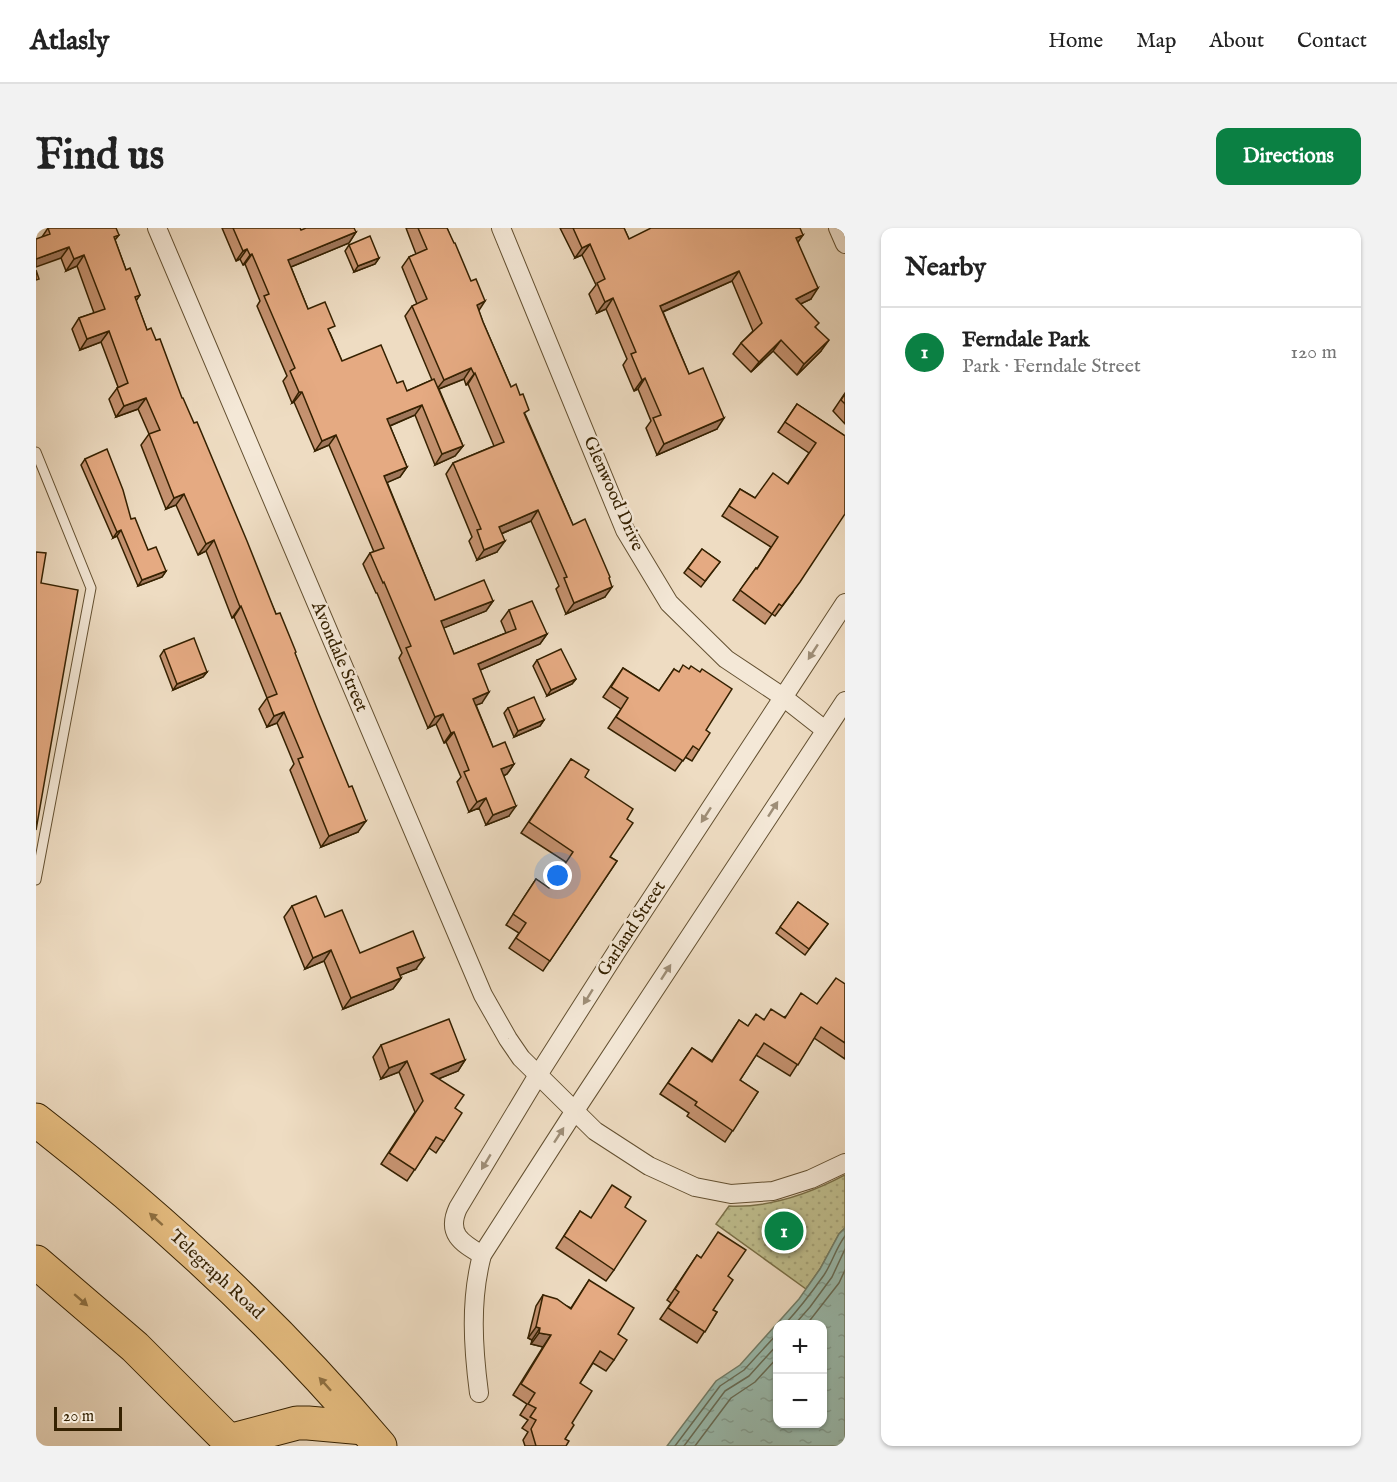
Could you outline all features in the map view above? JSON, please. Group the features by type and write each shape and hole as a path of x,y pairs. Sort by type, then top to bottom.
{"highway":[{"name":"Telegraph Road","path":"36,1119 119,1186 196,1255 281,1336 372,1437"},
{"path":"36,1262 135,1347 231,1443 308,1423 372,1437"}],"street":[{"name":"Avondale Street","path":"157,228 483,995 521,1058 595,1131 649,1166 695,1187 731,1194 773,1191 811,1179 845,1163"},
{"name":"Glenwood Drive","path":"501,228 625,530 663,594 669,603 726,659 825,730"},
{"path":"838,228 845,244"},
{"name":"Garland Street","path":"482,1255 464,1244 458,1237 454,1225 455,1215 538,1075 845,603"},
{"path":"478,1393 473,1331 476,1285 482,1255 845,701"}],"lane":[{"path":"36,452 91,588 36,880"}],"shaded area":[{"path":"845,1175 845,1228 839,1234 806,1289 716,1224 729,1206 759,1205 789,1198"}],"water":[{"path":"845,1228 845,1446 667,1446 716,1381 740,1365 773,1328 773,1428 827,1428 827,1320 780,1320 799,1299 820,1269 839,1234"}],"building":[{"path":"48,228 116,228 119,235 114,237 126,270 130,268 140,295 135,297 147,330 151,328 156,340 160,339 182,398 194,423 197,422 276,614 280,613 349,787 352,786 366,821 329,836 298,759 303,757 284,712 274,716 267,698 277,694 214,540 206,544 184,494 174,498 149,434 160,430 146,398 124,406 117,388 128,383 109,331 87,339 79,318 105,309 84,255 74,259 69,247 36,259 36,239 50,234"},
{"path":"233,228 300,228 301,230 306,228 354,228 356,232 288,260 308,309 325,302 335,326 328,329 342,361 381,345 397,383 403,381 407,391 434,379 463,446 442,454 422,405 387,419 407,467 384,476 435,600 484,580 493,601 441,621 454,654 516,629 509,610 532,601 547,634 478,664 489,692 473,699 493,747 505,742 514,764 501,769 516,806 493,815 486,798 477,802 464,772 469,770 454,732 451,733 443,714 435,717 406,648 411,646 370,553 384,548 336,435 322,441 302,392 299,392 290,371 295,368 264,296 269,294 252,254 250,255 247,249 243,251"},
{"path":"418,228 447,228 471,281 476,279 485,301 477,305 511,387 516,384 520,395 523,394 529,410 524,413 573,525 585,519 610,577 612,587 574,603 564,578 567,577 538,510 499,527 505,541 484,550 477,530 481,529 453,463 504,442 471,368 444,380 412,306 427,299 409,257 427,249"},
{"path":"573,228 624,228 629,239 651,228 800,228 803,235 796,238 818,288 796,299 819,323 815,327 829,340 804,364 781,340 759,362 741,343 762,323 739,271 660,306 689,374 703,368 724,418 664,444 653,418 661,415 645,378 642,380 631,354 636,352 613,298 605,302 597,283 605,279 590,244 582,248"},
{"path":"370,236 379,258 358,266 349,245"},
{"path":"797,404 845,436 845,514 800,582 782,606 779,604 772,614 740,590 778,537 729,506 740,489 755,498 773,473 788,484 816,443 785,422"},
{"path":"107,449 123,490 131,519 135,518 148,550 156,547 166,571 142,580 121,530 117,532 85,459"},
{"path":"702,549 720,562 705,581 688,568"},
{"path":"36,552 46,553 41,583 78,590 36,830"},
{"path":"194,638 207,672 177,684 164,650"},
{"path":"561,649 576,679 551,690 537,660"},
{"path":"683,665 689,669 691,666 700,672 702,669 732,689 706,730 710,733 699,750 693,746 683,761 616,717 628,698 611,687 623,668 659,691 674,669 679,672"},
{"path":"534,697 544,720 518,731 508,708"},
{"path":"571,759 589,770 585,777 633,809 627,819 633,823 610,857 617,861 550,961 516,938 526,923 513,914 536,879 549,888 573,852 529,822"},
{"path":"316,896 325,917 342,910 360,953 413,931 424,958 397,968 401,978 351,998 331,950 313,958 292,906"},
{"path":"798,902 828,924 809,949 780,927"},
{"path":"836,978 845,984 845,1043 821,1027 798,1065 764,1043 740,1080 758,1092 733,1131 695,1105 697,1102 668,1083 692,1048 712,1062 739,1020 748,1026 756,1014 764,1020 771,1009 785,1018 801,993 817,1004"},
{"path":"449,1019 465,1060 431,1074 464,1095 455,1108 462,1113 444,1141 436,1137 415,1170 389,1153 423,1101 407,1061 389,1068 381,1045"},
{"path":"612,1185 631,1197 625,1207 646,1221 614,1270 564,1236 580,1211 591,1218"},
{"path":"718,1232 746,1250 728,1276 733,1280 713,1310 717,1312 705,1332 668,1308 679,1292 675,1289 697,1255 701,1258"},
{"path":"589,1280 634,1308 618,1334 627,1340 614,1360 600,1351 580,1383 592,1391 572,1423 574,1425 565,1439 569,1441 566,1446 536,1446 531,1429 536,1420 530,1417 536,1408 528,1404 535,1393 521,1384 551,1335 539,1333 540,1328 536,1327 543,1295 557,1299 571,1309"}],"place":[{"name":"Ferndale Park","path":"784,1231"}]}
